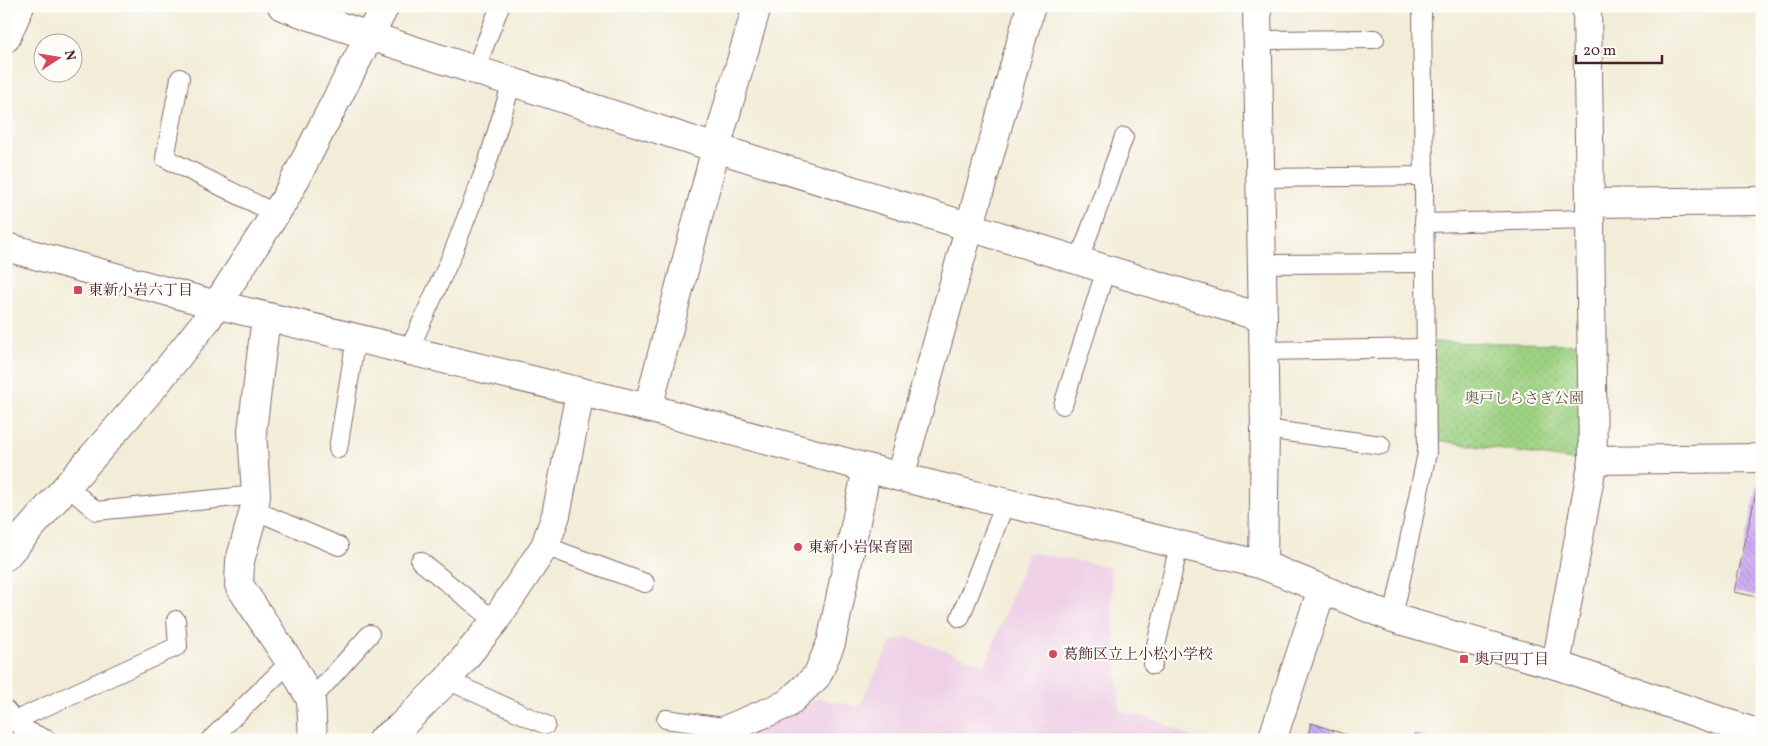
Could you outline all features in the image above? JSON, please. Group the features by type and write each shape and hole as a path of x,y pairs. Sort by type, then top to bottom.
{"street":[{"path":"6,38 20,6"},
{"path":"282,6 716,148 1263,318"},
{"path":"6,556 155,386 206,321 286,199 385,6"},
{"path":"648,408 716,148 757,6"},
{"path":"900,477 1031,6"},
{"path":"1257,6 1265,429 1264,566"},
{"path":"1556,665 1593,460 1588,6"},
{"path":"1590,211 1762,201"},
{"path":"6,248 202,302 217,304 648,408 1005,504 1264,566 1393,618 1556,665 1762,735"},
{"path":"266,317 252,431 255,503 240,562 239,585 290,662 311,700 313,740"},
{"path":"382,740 400,727 447,680 495,622 545,546 556,515 580,393"},
{"path":"1593,460 1762,458"},
{"path":"730,734 787,704 817,676 831,643 867,468"},
{"path":"1272,740 1322,589"}],"lane":[{"path":"475,70 500,6"},
{"path":"1393,618 1427,453 1422,6"},
{"path":"1258,40 1375,39"},
{"path":"180,78 166,158 276,214"},
{"path":"409,350 452,255 487,164 512,82"},
{"path":"1079,260 1124,137"},
{"path":"1260,178 1424,176"},
{"path":"1424,223 1590,211"},
{"path":"1261,264 1425,263"},
{"path":"1063,405 1106,269"},
{"path":"338,449 356,338"},
{"path":"1264,351 1426,348"},
{"path":"1265,429 1381,445"},
{"path":"67,486 96,511 255,503 339,546"},
{"path":"960,618 1005,504"},
{"path":"1153,665 1179,545"},
{"path":"545,546 645,583"},
{"path":"420,561 495,622"},
{"path":"48,740 21,728 10,716 178,646 176,620"},
{"path":"311,700 370,634"},
{"path":"210,740 290,662"},
{"path":"447,680 546,725"},
{"path":"666,719 730,734"}],"shaded area":[{"name":"葛飾区立上小松小学校","path":"1029,552 1110,567 1120,711 1155,719 1196,740 743,740 744,734 795,713 818,698 858,707 892,642 906,637 985,665"}],"green space":[{"name":"奥戸しらさぎ公園","path":"1433,342 1578,344 1579,461 1436,440"}],"building":[{"path":"1762,471 1762,598 1734,592"},
{"path":"1311,723 1359,739 1359,740 1307,740"},
{"path":"1415,734 1431,739 1431,740 1414,740"}],"place":[{"name":"東新小岩六丁目","path":"78,290"},
{"name":"東新小岩保育園","path":"798,547"},
{"name":"葛飾区立上小松小学校","path":"1053,654"},
{"name":"奥戸四丁目","path":"1464,659"}]}
